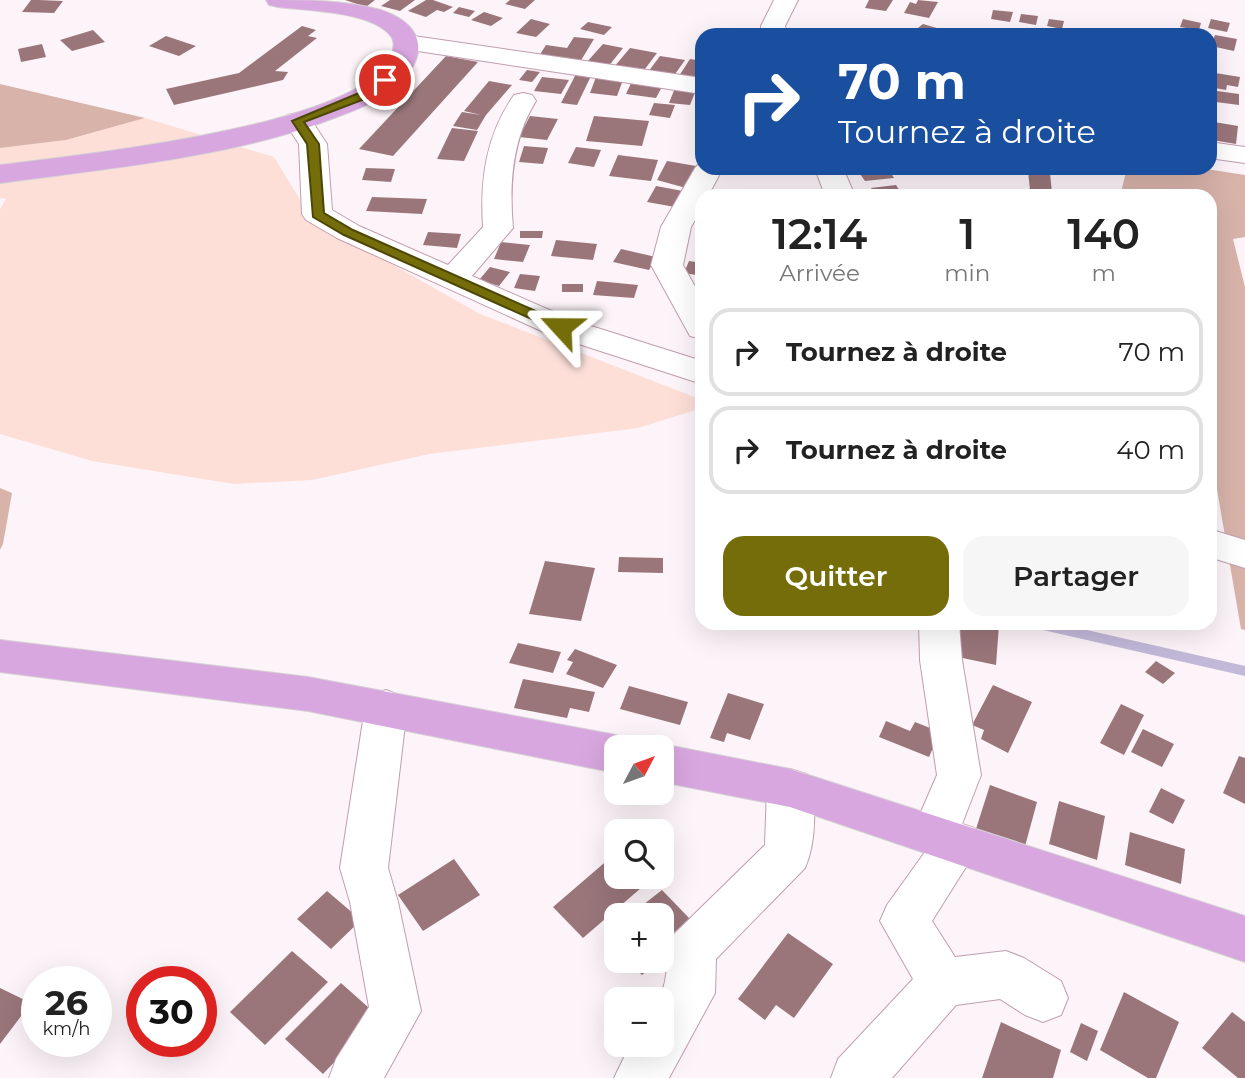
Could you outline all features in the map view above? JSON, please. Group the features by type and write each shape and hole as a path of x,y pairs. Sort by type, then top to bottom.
{"highway":[{"path":"0,174 165,152 298,121 363,96 402,64 407,43 399,29 381,19 321,3 278,0"},
{"path":"0,656 307,694 604,752"},
{"path":"674,765 789,788 1245,939"}],"street":[{"path":"773,28 786,0"},
{"path":"407,43 695,85"},
{"path":"452,279 498,228 497,171 515,110 523,101"},
{"path":"298,121 313,144 317,214 348,232 561,327 695,371"},
{"path":"1217,151 1245,155"},
{"path":"695,193 676,227 667,265 695,316"},
{"path":"1217,545 1245,554"},
{"path":"939,630 941,660 959,775 946,839 904,921 943,982"},
{"path":"355,1078 395,1012 374,902 364,868 386,708"},
{"path":"674,1020 690,993 691,950 788,853 789,788"},
{"path":"857,1078 943,982 1006,975 1043,998"},
{"path":"640,1078 652,1057"}],"shaded area":[{"path":"0,84 145,118 66,140 0,148"},
{"path":"145,118 274,157 312,219 480,314 695,397 695,410 638,428 429,454 312,480 234,484 92,461 0,434 0,209 6,199 0,198 0,148 66,140"},
{"path":"1217,171 1245,175 1245,237 1233,239 1245,287 1245,630 1241,629 1217,490 1217,189 1122,189 1125,175 1217,175"},
{"path":"0,488 12,493 0,550"}],"building":[{"path":"31,0 63,1 54,13 22,12"},
{"path":"345,0 375,0 366,7"},
{"path":"390,0 415,0 400,11 381,6"},
{"path":"426,0 453,7 444,12 437,10 426,17 408,11"},
{"path":"510,0 535,0 525,9 505,4"},
{"path":"869,0 893,0 886,11 865,8"},
{"path":"918,0 938,2 929,18 904,13 910,2 916,4"},
{"path":"459,7 475,11 469,17 453,13"},
{"path":"993,10 1013,12 1010,22 991,19"},
{"path":"484,12 503,18 491,26 471,20"},
{"path":"1021,14 1038,16 1036,25 1019,22"},
{"path":"531,19 550,24 536,37 516,33"},
{"path":"1049,19 1064,21 1062,28 1047,26"},
{"path":"1183,19 1201,23 1200,28 1180,27"},
{"path":"1211,19 1230,23 1227,32 1208,28"},
{"path":"588,22 612,27 604,35 580,29"},
{"path":"923,24 937,28 918,28"},
{"path":"302,26 316,30 308,36 317,38 275,71 288,72 283,80 174,105 166,89 239,73"},
{"path":"93,30 105,42 72,51 60,40"},
{"path":"1217,35 1237,39 1234,51 1217,47"},
{"path":"166,36 196,46 179,56 149,46"},
{"path":"574,37 594,39 580,62 539,56 546,45 567,48"},
{"path":"42,44 46,57 21,62 18,49"},
{"path":"603,44 623,48 608,67 586,63"},
{"path":"630,48 657,53 642,73 614,67"},
{"path":"446,56 478,62 393,156 359,149"},
{"path":"660,56 685,60 673,77 648,72"},
{"path":"690,59 695,60 695,79 679,76"},
{"path":"527,70 540,72 532,82 519,80"},
{"path":"1217,73 1240,77 1238,87 1227,85 1226,90 1217,88"},
{"path":"576,74 591,76 577,105 561,103"},
{"path":"542,77 569,80 561,94 534,91"},
{"path":"596,77 623,80 617,96 590,93"},
{"path":"489,81 512,85 486,115 477,130 453,126 462,112 481,115 464,111"},
{"path":"632,81 663,85 656,98 626,94"},
{"path":"675,88 695,90 690,105 669,103"},
{"path":"1217,91 1239,94 1239,105 1217,102"},
{"path":"654,103 675,105 670,118 649,115"},
{"path":"530,116 558,119 547,140 519,137"},
{"path":"594,116 649,121 642,146 586,141"},
{"path":"1217,122 1238,126 1236,144 1217,141"},
{"path":"452,128 478,131 464,161 437,159"},
{"path":"524,146 548,148 543,164 519,162"},
{"path":"576,147 601,150 594,167 568,163"},
{"path":"618,155 658,160 651,181 609,176"},
{"path":"667,161 695,166 686,188 657,180"},
{"path":"366,168 395,169 391,182 362,180"},
{"path":"861,175 892,175 894,178 865,181"},
{"path":"1028,175 1050,175 1052,189 1030,189"},
{"path":"896,185 899,189 872,189"},
{"path":"656,186 683,191 675,207 647,202"},
{"path":"372,197 427,199 422,214 366,211"},
{"path":"520,231 543,231 542,238 520,238"},
{"path":"428,232 461,234 457,248 423,245"},
{"path":"556,240 597,244 593,260 551,256"},
{"path":"501,242 530,245 523,262 494,259"},
{"path":"621,249 656,257 649,270 613,262"},
{"path":"689,261 695,262 695,275 684,273"},
{"path":"490,267 510,272 499,286 479,280"},
{"path":"520,274 540,276 535,291 514,288"},
{"path":"597,281 638,285 634,298 593,295"},
{"path":"562,284 583,284 583,292 562,292"},
{"path":"619,557 663,558 663,573 618,572"},
{"path":"545,561 595,568 581,621 529,614"},
{"path":"955,630 999,630 996,665 953,656"},
{"path":"518,643 561,652 553,673 509,663"},
{"path":"575,649 617,665 603,688 566,674 573,662 567,660"},
{"path":"1156,661 1175,673 1163,684 1145,672"},
{"path":"523,679 595,692 589,712 570,708 567,718 514,708"},
{"path":"993,685 1032,702 1008,753 981,739 984,730 972,725"},
{"path":"629,686 688,702 680,725 620,709"},
{"path":"728,693 764,704 750,740 727,733 724,742 710,738"},
{"path":"1121,704 1144,715 1124,755 1100,743"},
{"path":"886,721 910,731 915,722 940,732 929,757 879,737"},
{"path":"1143,729 1174,744 1162,767 1131,752"},
{"path":"1239,756 1245,758 1245,804 1223,793"},
{"path":"990,785 1037,802 1024,850 975,832"},
{"path":"1161,788 1185,800 1173,824 1149,812"},
{"path":"1059,801 1105,816 1097,860 1049,844"},
{"path":"1130,832 1185,849 1181,884 1125,865"},
{"path":"454,859 480,895 423,931 398,895"},
{"path":"604,863 604,889 640,889 624,903 604,903 604,920 583,938 553,907"},
{"path":"662,890 690,919 674,932 674,903 645,903"},
{"path":"327,891 361,920 331,949 297,919"},
{"path":"788,933 833,964 794,1018 776,1005 765,1020 738,999"},
{"path":"292,951 328,982 265,1045 230,1012"},
{"path":"341,983 378,1016 323,1074 285,1039"},
{"path":"0,988 21,998 21,1016 0,1044"},
{"path":"1124,992 1179,1022 1156,1078 1148,1078 1100,1050"},
{"path":"1232,1012 1245,1022 1245,1078 1238,1078 1202,1048"},
{"path":"1001,1022 1061,1050 1053,1078 982,1078"},
{"path":"1081,1023 1098,1031 1087,1061 1070,1052"}],"waterway":[{"path":"1065,630 1245,671"}],"route":[{"path":"385,80 363,96 298,121 313,144 317,214 348,232 561,327"}]}
